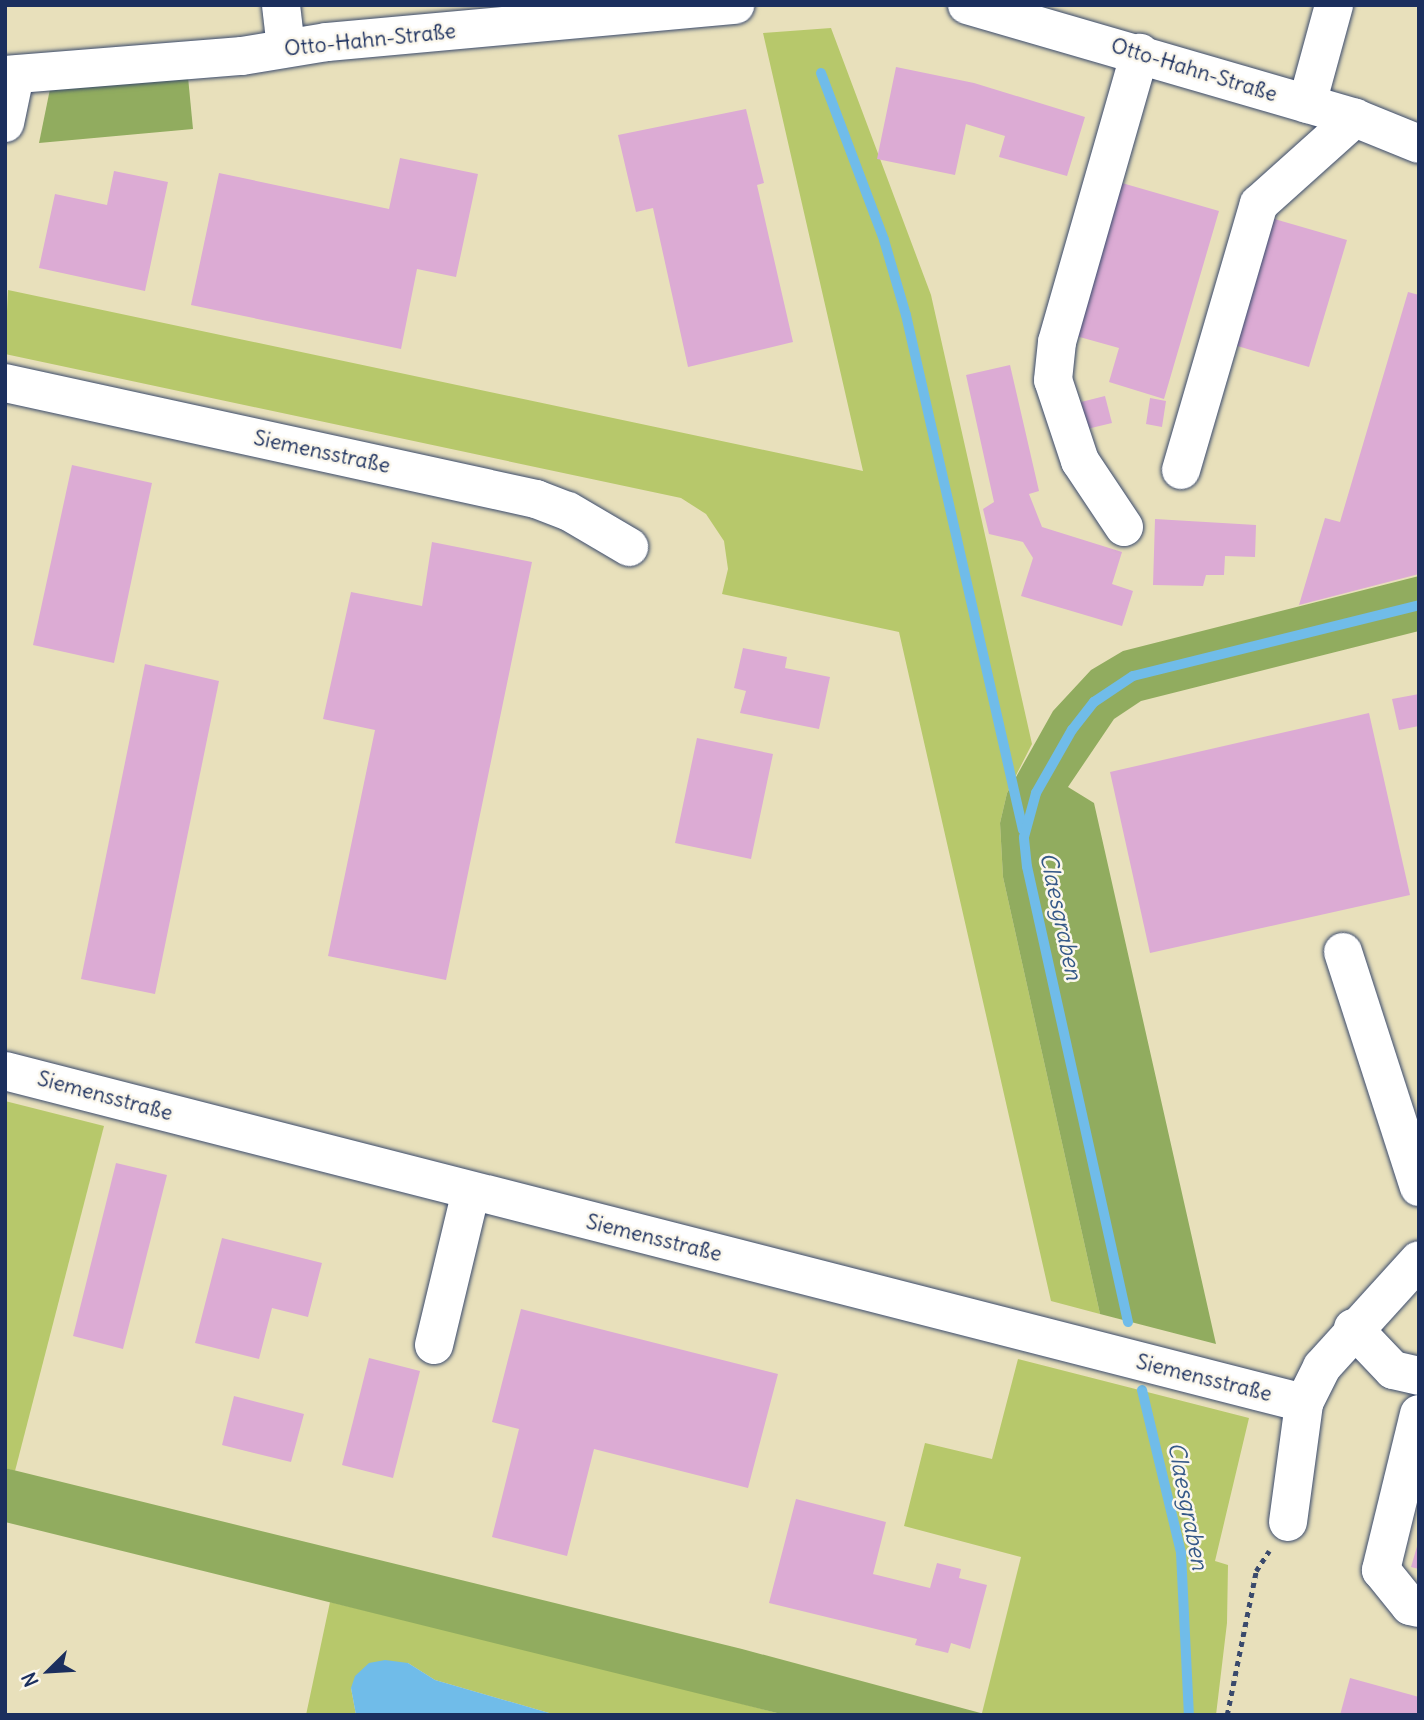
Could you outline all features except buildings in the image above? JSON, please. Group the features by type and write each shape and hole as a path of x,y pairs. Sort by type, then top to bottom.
{"street":[{"path":"281,5 286,48"},
{"name":"Otto-Hahn-Straße","path":"10,75 735,5"},
{"path":"1307,104 1334,5"},
{"name":"Otto-Hahn-Straße","path":"990,8 1355,118 1419,144"},
{"path":"1124,527 1080,461 1053,380 1057,342 1140,53"},
{"path":"5,123 10,75"},
{"path":"1181,470 1259,204 1355,118"},
{"name":"Siemensstraße","path":"5,383 536,499 568,511 629,547"},
{"path":"1343,952 1419,1187"},
{"name":"Siemensstraße","path":"5,1071 1304,1404"},
{"path":"433,1345 471,1191"},
{"path":"1288,1522 1304,1404 1322,1367 1353,1328 1419,1260"},
{"path":"1353,1328 1393,1370 1419,1376"},
{"path":"1419,1414 1381,1570 1409,1606 1419,1608"}],"path":[{"path":"1227,1715 1256,1571 1288,1522"}],"green space":[{"path":"831,28 931,295 1032,744 1007,793 1000,823 1003,877 1100,1314 1051,1301 899,632 722,594 728,569 724,541 706,514 681,498 5,354 8,290 863,471 763,33"},
{"path":"188,77 193,129 39,143 50,89"},
{"path":"1419,576 1419,631 1141,701 1114,719 1068,787 1094,803 1216,1344 1100,1314 1003,877 1000,823 1007,793 1053,711 1091,670 1123,651"},
{"path":"5,1101 104,1126 15,1471 5,1468"},
{"path":"1018,1359 1249,1418 1215,1561 1228,1565 1227,1623 1216,1715 982,1713 1021,1557 904,1526 925,1443 992,1459"},
{"path":"5,1468 742,1649 988,1715 785,1715 5,1522"},
{"path":"330,1602 785,1715 556,1715 435,1680 408,1663 351,1688 356,1715 306,1715"}],"water":[{"path":"385,1660 408,1663 435,1680 556,1715 356,1715 351,1688 355,1676 369,1663"}],"waterway":[{"path":"821,73 884,240 906,315 1023,830"},
{"name":"Claesgraben","path":"1128,1322 1027,867 1024,837 1036,793 1072,730 1094,702 1133,676 1419,605"},
{"name":"Claesgraben","path":"1142,1390 1181,1553 1189,1715"}]}
